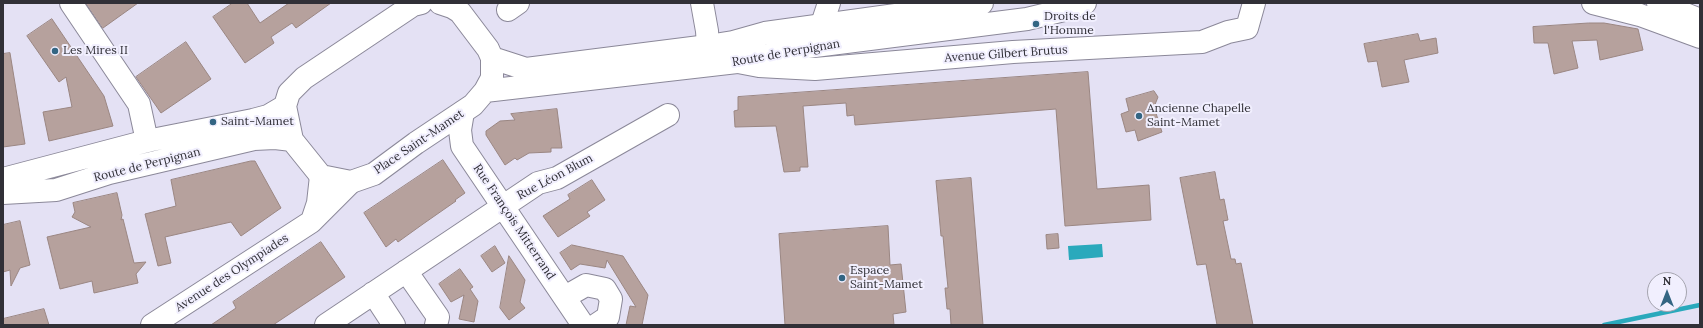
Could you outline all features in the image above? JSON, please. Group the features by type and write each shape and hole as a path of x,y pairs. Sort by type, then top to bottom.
{"main road":[{"path":"71,3 139,104 147,141"},
{"path":"351,182 321,176 292,140 285,106 289,93 304,78 414,5 421,3"},
{"path":"702,3 708,46"},
{"path":"822,24 830,3"},
{"name":"Route de Perpignan","path":"492,58 526,69 708,46 733,42 765,33 822,24 982,3"},
{"name":"Route de Perpignan","path":"486,91 737,62 799,48 1027,20 1084,3"},
{"name":"Avenue Gilbert Brutus","path":"737,62 759,66 815,69 996,54 1202,42 1228,32 1247,28 1254,3"},
{"path":"1594,3 1640,15 1700,37"},
{"path":"1658,3 1700,20"},
{"path":"448,4 460,12 488,49 492,58"},
{"name":"Place Saint-Mamet","path":"351,182 374,174 473,105 486,91 492,78 492,58"},
{"name":"Route de Perpignan","path":"3,179 147,141 253,120 268,116 285,106"},
{"path":"462,146 460,130 463,112"},
{"name":"Rue Léon Blum","path":"326,325 538,183 557,178 668,115"},
{"name":"Rue François Mitterrand","path":"429,135 434,134 446,137 462,146 503,205 572,315"},
{"name":"Route de Perpignan","path":"3,193 56,190 109,173 254,139 275,138 292,140"},
{"path":"311,222 318,203 321,176"},
{"name":"Avenue des Olympiades","path":"152,325 311,222 351,182"},
{"path":"406,271 438,317 436,325"},
{"name":"Rue François Mitterrand","path":"572,315 586,285 605,289 610,299 608,317 596,325"},
{"path":"373,293 394,325"}],"water":[{"path":"1102,244 1103,257 1069,260 1068,246"}],"building":[{"path":"86,3 138,3 103,28"},
{"path":"233,3 247,3 260,23 289,3 331,3 296,28 292,23 271,37 274,43 245,63 213,17"},
{"path":"52,19 104,96 113,126 49,141 43,112 72,107 66,77 59,82 27,36"},
{"path":"1604,23 1638,29 1643,50 1600,60 1597,40 1572,41 1578,68 1554,74 1548,43 1534,43 1533,27"},
{"path":"1418,34 1420,41 1436,38 1438,53 1404,60 1409,82 1382,87 1377,61 1368,62 1364,44"},
{"path":"186,42 211,79 161,113 136,77"},
{"path":"10,53 25,144 3,147 3,54"},
{"path":"1088,72 1097,189 1149,185 1151,220 1065,226 1056,109 855,125 854,115 847,116 846,103 803,106 808,167 800,167 800,171 784,172 776,126 735,127 734,111 738,110 738,97"},
{"name":"Ancienne Chapelle Saint-Mamet","path":"1154,91 1158,97 1154,107 1162,132 1138,141 1135,130 1126,132 1121,114 1129,111 1126,99"},
{"path":"557,109 562,148 551,148 551,152 529,153 517,160 515,158 505,165 486,135 486,131 500,121 515,120 511,114"},
{"path":"443,160 465,193 398,242 396,239 386,247 364,213"},
{"path":"255,161 281,208 241,236 231,222 165,237 171,263 158,266 145,214 176,206 171,180"},
{"path":"1215,172 1220,200 1224,199 1228,220 1223,221 1231,259 1235,259 1236,264 1241,263 1253,325 1217,325 1206,264 1197,265 1180,178"},
{"path":"971,178 983,325 951,325 950,309 947,309 945,288 948,288 936,181"},
{"path":"592,180 605,200 587,212 590,216 558,237 543,216 570,199 568,195"},
{"path":"117,193 122,215 121,220 123,219 134,263 146,262 136,274 138,283 94,293 92,281 60,289 47,237 91,227 72,217 75,212 73,203"},
{"path":"20,221 30,265 20,268 11,286 10,270 3,272 3,225"},
{"name":"Espace Saint-Mamet","path":"888,226 890,265 901,264 906,312 893,314 894,325 785,325 779,234"},
{"path":"1058,234 1059,248 1047,249 1046,235"},
{"path":"321,242 345,277 273,325 211,325 236,308 233,302"},
{"path":"572,245 623,256 648,295 642,325 626,325 630,306 636,307 607,260 605,268 580,264 571,270 560,253"},
{"path":"495,246 505,263 492,272 481,256"},
{"path":"509,256 525,280 520,302 525,308 509,320 500,308"},
{"path":"460,269 473,287 470,289 478,301 474,322 459,319 464,295 451,302 439,284"},
{"path":"44,309 49,325 3,325 3,319"}],"waterway":[{"path":"1604,325 1700,305"}],"place":[{"name":"Droits de l'Homme","path":"1036,24"},
{"name":"Les Mires II","path":"55,51"},
{"name":"Ancienne Chapelle Saint-Mamet","path":"1139,116"},
{"name":"Saint-Mamet","path":"213,122"},
{"name":"Espace Saint-Mamet","path":"842,278"}]}
